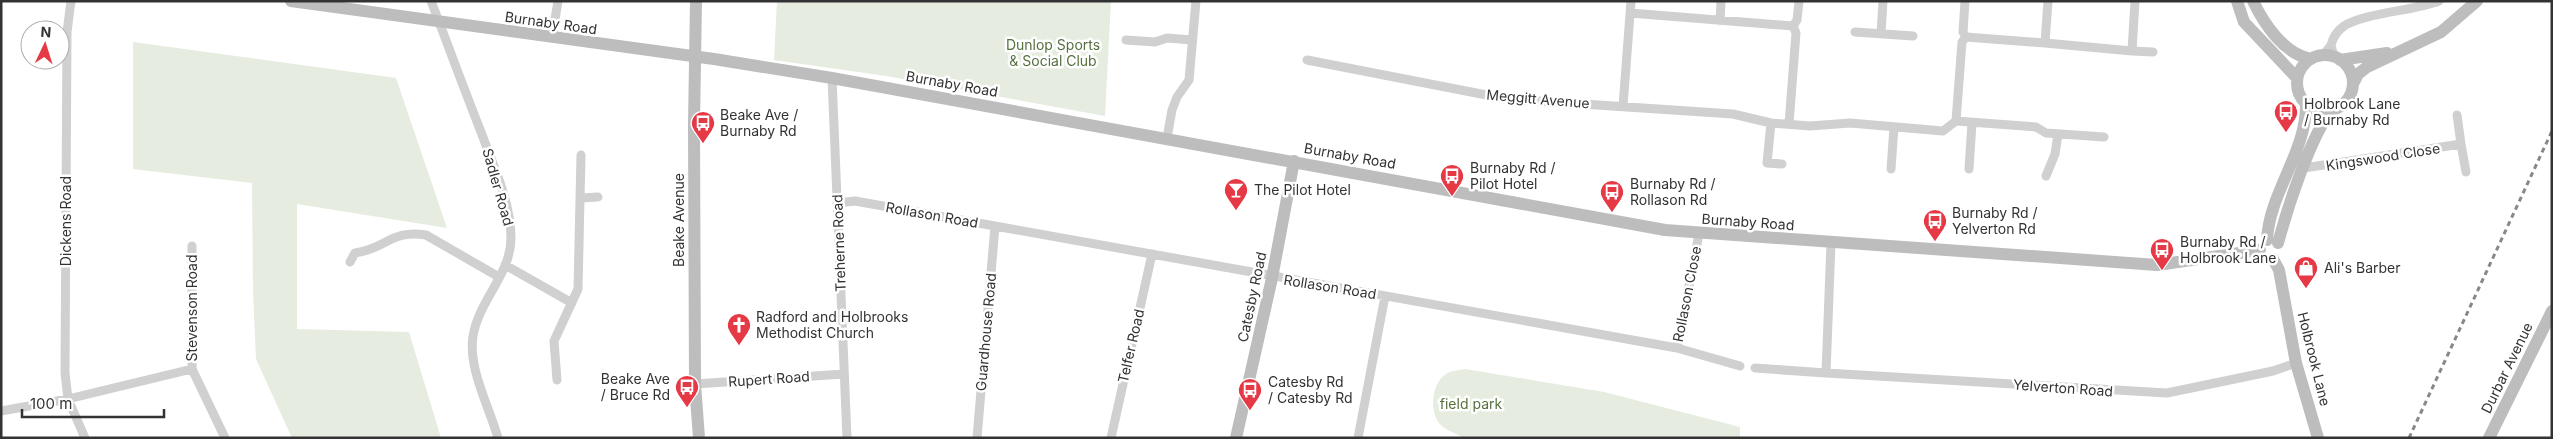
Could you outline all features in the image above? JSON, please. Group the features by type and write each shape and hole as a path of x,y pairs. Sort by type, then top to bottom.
{"street":[{"name":"Dickens Road","path":"71,1 67,41 65,353 68,399 85,438"},
{"name":"Burnaby Road","path":"292,1 552,38 696,56 832,78 1665,230 1699,234 2157,265 2268,244"},
{"name":"Sadler Road","path":"431,1 505,203 511,239 505,265 480,312 472,343 475,364 498,438"},
{"path":"552,38 558,1"},
{"name":"Beake Avenue","path":"696,1 694,124 695,384 699,438"},
{"path":"1166,138 1177,97 1189,80 1196,1"},
{"path":"1623,106 1631,1"},
{"path":"1720,21 1721,1"},
{"path":"1793,26 1797,20 1799,1"},
{"path":"1881,34 1883,1"},
{"path":"1965,1 1963,32 1966,37"},
{"path":"2045,43 2048,1"},
{"path":"2132,50 2134,1"},
{"path":"2237,1 2244,22 2296,77"},
{"path":"2253,1 2271,32 2300,56 2402,50"},
{"path":"2328,55 2336,33 2354,22 2409,10 2439,1"},
{"path":"2328,55 2304,63 2296,77 2297,92 2306,104 2319,111 2331,110 2346,102 2353,90 2358,74 2367,67 2441,32 2477,1"},
{"path":"1630,13 1793,26"},
{"path":"1789,124 1796,33 1793,26"},
{"path":"1855,32 1913,36"},
{"path":"1966,37 2153,52"},
{"path":"1966,37 1962,42 1956,121 2036,127 2046,133 2104,138"},
{"path":"1126,40 1155,42 1167,38 1192,40"},
{"path":"2328,55 2349,69 2354,82"},
{"name":"Meggitt Avenue","path":"1307,60 1507,99 1733,114 1771,123 1810,126 1850,123 1943,131 1956,121"},
{"name":"Treherne Road","path":"832,78 847,438"},
{"path":"2268,244 2270,220 2304,124 2306,104"},
{"path":"2268,244 2331,110"},
{"path":"2457,115 2466,172"},
{"path":"1968,170 1972,122"},
{"path":"1771,123 1767,164 1782,164"},
{"path":"1891,169 1894,127"},
{"path":"2046,176 2055,154 2058,134"},
{"name":"Kingswood Close","path":"2304,168 2461,144"},
{"path":"557,380 554,341 578,289 582,155"},
{"name":"Catesby Road","path":"1236,438 1272,278 1294,161"},
{"path":"581,198 598,197"},
{"name":"Rollason Road","path":"837,204 855,201 1152,254 1272,278 1385,296 1676,348"},
{"name":"Guardhouse Road","path":"977,438 995,226"},
{"path":"350,262 351,252 368,251 400,234 426,235 499,277"},
{"name":"Rollason Close","path":"1699,234 1682,330 1676,348 1740,366"},
{"path":"1826,372 1831,243"},
{"name":"Holbrook Lane","path":"2268,244 2279,254 2273,259 2279,270 2296,363 2318,438"},
{"name":"Stevenson Road","path":"192,246 192,369 225,438"},
{"name":"Telfer Road","path":"1111,438 1152,254"},
{"path":"505,265 572,303"},
{"path":"1358,438 1385,296"},
{"name":"Durbar Avenue","path":"2489,438 2552,311"},
{"name":"Yelverton Road","path":"1755,368 2167,393 2274,371 2296,363"},
{"name":"Stevenson Road","path":"1,411 68,399 192,369"},
{"name":"Rupert Road","path":"695,384 844,374"}],"green space":[{"name":"Dunlop Sports & Social Club","path":"777,1 1111,1 1105,116 886,76 774,60"},
{"path":"133,42 396,78 447,228 297,204 297,329 409,332 441,438 292,438 256,359 252,183 133,169"},
{"name":"field park","path":"1465,369 1604,392 1740,427 1740,438 1464,438 1442,426 1436,419 1433,398 1437,384 1446,374"}],"railway":[{"path":"2409,438 2552,131"}],"place":[{"name":"Holbrook Lane / Burnaby Rd","path":"2286,133"},
{"name":"Beake Ave / Burnaby Rd","path":"703,144"},
{"name":"Burnaby Rd / Pilot Hotel","path":"1452,197"},
{"name":"The Pilot Hotel","path":"1236,211"},
{"name":"Burnaby Rd / Rollason Rd","path":"1612,213"},
{"name":"Burnaby Rd / Yelverton Rd","path":"1935,242"},
{"name":"Burnaby Rd / Holbrook Lane","path":"2162,271"},
{"name":"Ali's Barber","path":"2306,289"},
{"name":"Radford and Holbrooks Methodist Church","path":"739,346"},
{"name":"Beake Ave / Bruce Rd","path":"687,408"},
{"name":"Catesby Rd / Catesby Rd","path":"1250,411"}]}
